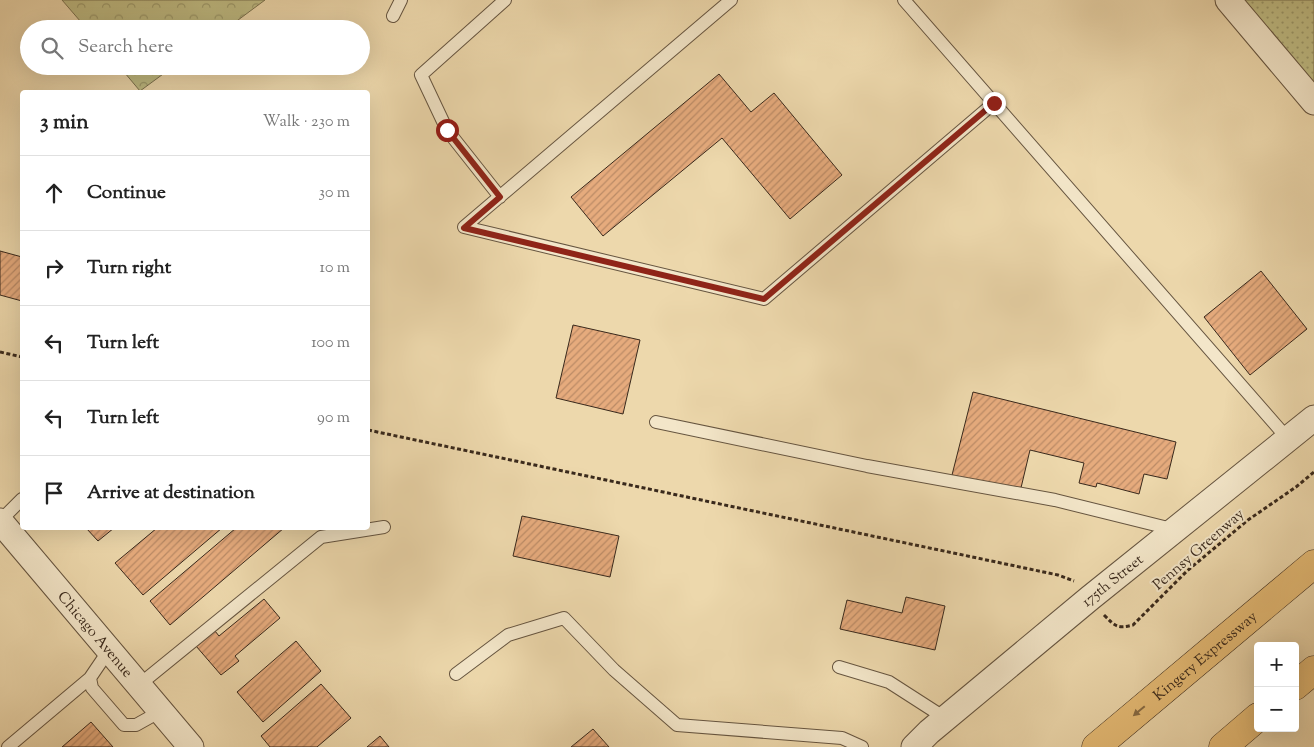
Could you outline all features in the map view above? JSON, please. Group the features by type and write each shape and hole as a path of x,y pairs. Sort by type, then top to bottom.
{"highway":[{"path":"1243,624 1314,550"},
{"name":"Kingery Expressway","path":"1096,747 1314,564"},
{"path":"1299,683 1314,670"},
{"path":"1223,747 1254,720"}],"street":[{"path":"1228,0 1314,102"},
{"name":"175th Street","path":"914,747 946,718 1314,418"},
{"name":"Chicago Avenue","path":"0,521 191,747"}],"lane":[{"path":"393,16 401,0"},
{"path":"500,197 447,130 421,75 505,0"},
{"path":"731,0 464,228 764,299 994,103"},
{"path":"904,0 1288,439"},
{"path":"656,422 867,466 1055,500 1176,530"},
{"path":"0,521 20,502"},
{"path":"139,685 321,537 384,528"},
{"path":"456,674 508,635 564,618 614,670 677,725 842,738 862,747"},
{"path":"8,747 90,678 109,650"},
{"path":"839,667 889,682 946,718"},
{"path":"90,678 92,688 124,725 136,725 161,711"}],"path":[{"path":"0,352 20,357"},
{"path":"370,430 1058,575 1079,583"},
{"name":"Pennsy Greenway","path":"1099,611 1114,625 1122,628 1133,625 1187,571 1248,520 1296,487 1314,472"}],"green space":[{"path":"62,0 265,0 238,20 79,20"},
{"path":"1228,0 1314,0 1314,101"},
{"path":"127,75 162,75 141,90 139,90"}],"building":[{"path":"719,74 751,112 774,93 842,175 790,219 722,138 603,236 571,197"},
{"path":"0,251 20,256 20,300 0,295"},
{"path":"1261,271 1307,329 1250,375 1204,317"},
{"path":"573,325 640,340 623,414 556,398"},
{"path":"973,392 1176,442 1167,479 1144,474 1139,494 1097,483 1096,487 1079,483 1084,463 1030,450 1020,492 952,475"},
{"path":"522,516 619,536 610,577 513,556"},
{"path":"88,530 112,530 98,541"},
{"path":"155,530 220,530 143,595 115,563"},
{"path":"234,530 282,530 170,625 150,601"},
{"path":"906,597 945,606 935,650 840,629 847,600 902,613"},
{"path":"264,599 280,618 235,656 239,661 221,675 196,646 215,631 219,636"},
{"path":"296,641 321,671 263,722 237,692"},
{"path":"321,684 351,718 317,747 270,747 261,736"},
{"path":"91,722 113,747 62,747"},
{"path":"593,729 609,747 571,747"},
{"path":"380,736 389,747 367,747"}],"route":[{"path":"447,130 500,197 464,228 764,299 994,103"}]}
